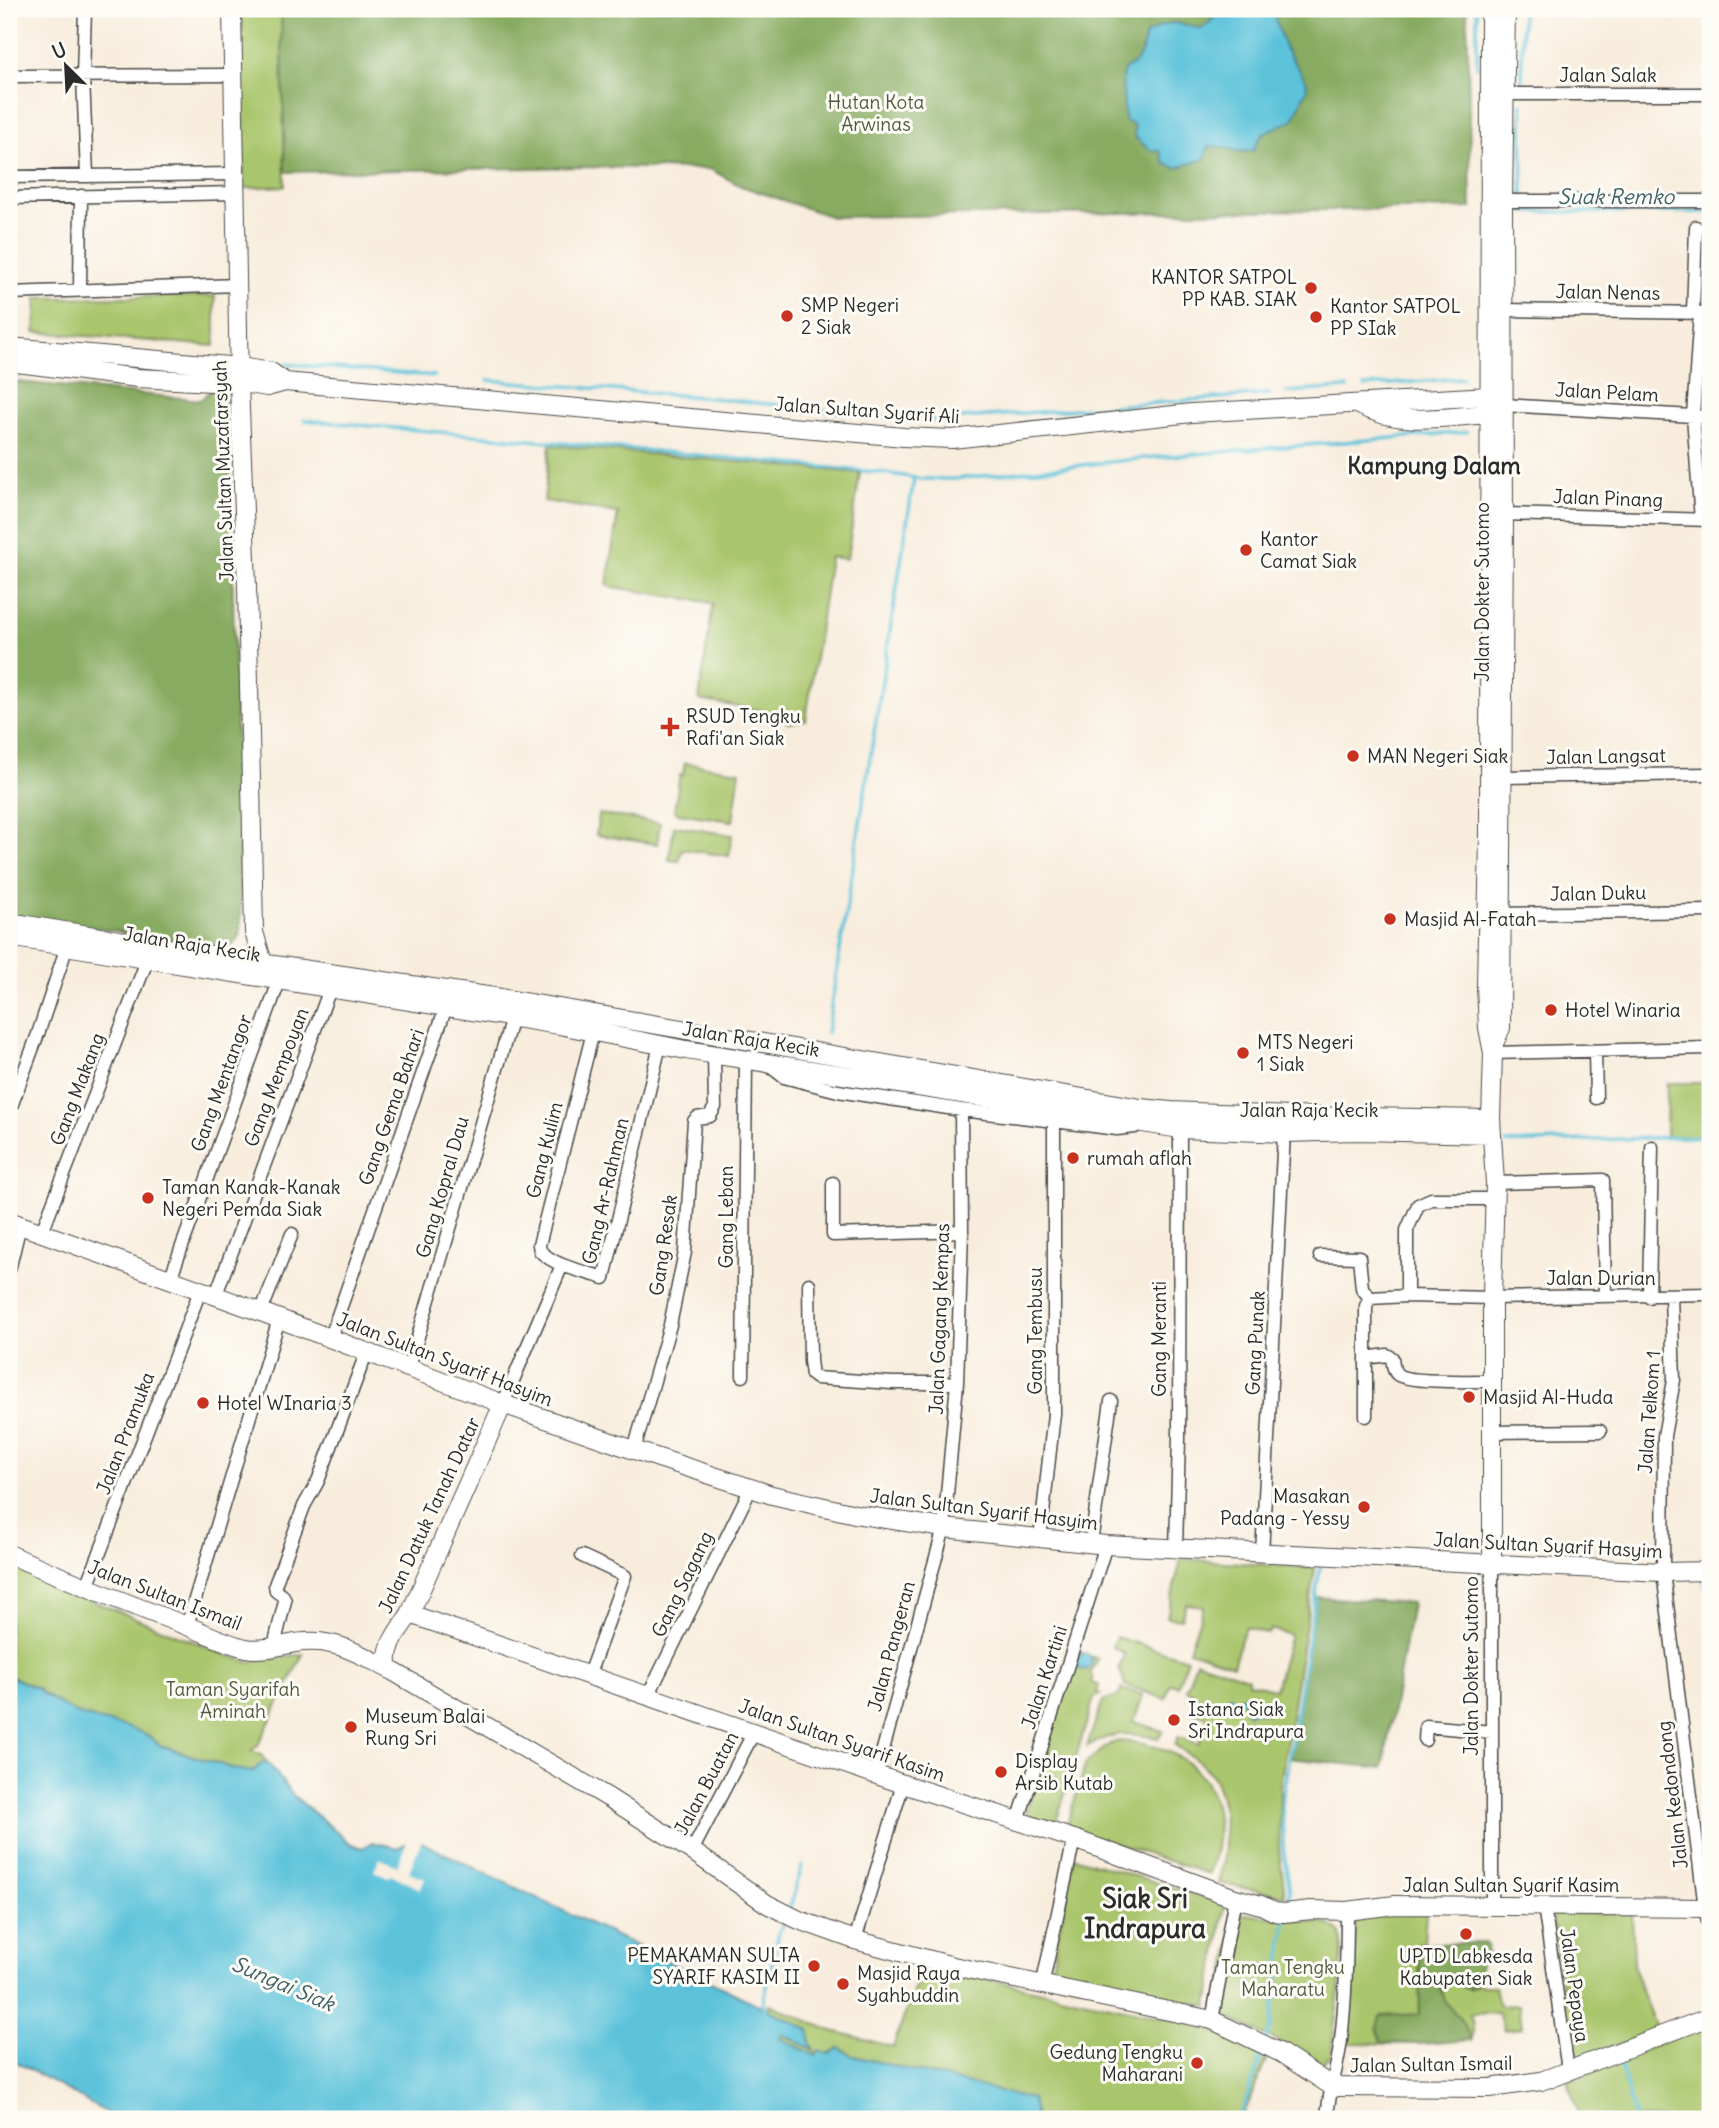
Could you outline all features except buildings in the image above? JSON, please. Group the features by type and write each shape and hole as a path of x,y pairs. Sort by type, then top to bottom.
{"street":[{"path":"85,9 83,77 87,175"},
{"name":"Jalan Sultan Muzafarsyah","path":"232,9 254,932 263,963"},
{"name":"Jalan Dokter Sutomo","path":"1490,9 1505,94 1516,202 1494,405 1504,514 1502,777 1493,914"},
{"name":"Jalan Dokter Sutomo","path":"1492,1906 1491,1432 1495,1191 1491,1126 1492,1050 1501,1028 1489,836 1498,53 1506,9"},
{"path":"9,76 234,75"},
{"name":"Jalan Salak","path":"1505,94 1710,94"},
{"path":"9,177 235,174"},
{"path":"9,198 236,193"},
{"path":"80,290 81,196"},
{"path":"1516,202 1710,201"},
{"path":"1696,227 1701,313 1693,416 1706,520"},
{"path":"9,293 238,285"},
{"name":"Jalan Nenas","path":"1505,310 1701,313"},
{"name":"Jalan Sultan Syarif Ali","path":"9,347 239,375"},
{"name":"Jalan Sultan Syarif Ali","path":"9,362 138,378 271,372 285,382 952,439 1192,413 1354,402 1371,412 1395,418 1418,419 1494,405"},
{"name":"Jalan Pelam","path":"1494,405 1710,417"},
{"name":"Jalan Pinang","path":"1504,514 1706,520"},
{"name":"Jalan Langsat","path":"1502,777 1710,774"},
{"name":"Jalan Duku","path":"1493,914 1710,911"},
{"name":"Jalan Raja Kecik","path":"9,922 118,947 148,958 714,1054 1140,1115 1171,1111 1357,1125 1491,1126"},
{"path":"234,959 254,932"},
{"name":"Jalan Raja Kecik","path":"9,937 67,946 118,947 234,959 501,998 1140,1115 1180,1129 1284,1133 1357,1125"},
{"path":"9,1112 67,946"},
{"name":"Gang Makang","path":"41,1234 148,958"},
{"name":"Gang Mentangor","path":"170,1279 280,979"},
{"name":"Gang Mempoyan","path":"207,1294 330,989"},
{"name":"Gang Gema Bahari","path":"330,1338 446,1007"},
{"name":"Gang Kopral Dau","path":"409,1367 512,1018"},
{"name":"Gang Kulim","path":"562,1265 545,1257 539,1245 593,1032"},
{"name":"Gang Ar-Rahman","path":"503,1404 562,1265 604,1278 660,1045"},
{"path":"1492,1050 1710,1048"},
{"path":"1595,1051 1596,1098"},
{"name":"Gang Resak","path":"634,1450 670,1325 685,1252 694,1121 710,1116 715,1107 714,1054"},
{"name":"Gang Leban","path":"743,1376 746,1059"},
{"path":"765,1062 777,1074 793,1081 838,1091 961,1110 1117,1129 1135,1126 1140,1115"},
{"name":"Jalan Gagang Kempas","path":"944,1528 957,1383 962,1231 961,1110"},
{"name":"Gang Tembusu","path":"1040,1540 1054,1413 1054,1121"},
{"name":"Gang Meranti","path":"1176,1549 1180,1129"},
{"name":"Gang Punak","path":"1262,1554 1284,1133"},
{"path":"1649,1297 1652,1147"},
{"path":"1407,1296 1408,1230 1418,1205 1431,1199 1604,1181 1605,1296"},
{"path":"833,1183 833,1235 962,1231"},
{"path":"9,1270 14,1223"},
{"name":"Jalan Sultan Syarif Hasyim","path":"14,1223 634,1450 751,1488 855,1514 1040,1540 1099,1544 1663,1572 1710,1571"},
{"path":"261,1312 292,1234"},
{"path":"1320,1256 1359,1257 1362,1288 1370,1298 1366,1306 1366,1416"},
{"path":"809,1284 810,1369 816,1378 892,1383 957,1383"},
{"name":"Jalan Pramuka","path":"86,1589 207,1294"},
{"name":"Jalan Durian","path":"1370,1298 1649,1297 1710,1294"},
{"name":"Jalan Telkom 1","path":"1663,1572 1664,1436 1674,1371 1671,1296"},
{"path":"187,1626 279,1319"},
{"path":"274,1646 285,1601 276,1591 275,1585 367,1351"},
{"path":"1366,1358 1387,1355 1392,1359 1399,1377 1413,1380 1492,1381"},
{"name":"Jalan Kartini","path":"1018,1821 1099,1544 1111,1401"},
{"name":"Jalan Datuk Tanah Datar","path":"391,1643 410,1614 503,1404"},
{"path":"1491,1432 1600,1431"},
{"name":"Gang Sagang","path":"648,1696 751,1488"},
{"name":"Jalan Pangeran","path":"876,1775 944,1528"},
{"name":"Jalan Sultan Ismail","path":"9,1554 86,1589 227,1643 251,1649 320,1641 334,1643 357,1653 609,1798 692,1851 766,1904 799,1920 855,1940 954,1966 1212,2020 1281,2053 1334,2087 1490,2088 1541,2081 1710,2017"},
{"path":"582,1556 625,1576 589,1674"},
{"name":"Jalan Kedondong","path":"1663,1572 1710,1930"},
{"name":"Jalan Sultan Syarif Kasim","path":"410,1614 876,1775 1074,1839 1275,1912 1347,1911 1395,1905 1707,1908"},
{"path":"357,1653 391,1643 387,1660 389,1669"},
{"path":"1425,1740 1426,1726 1492,1732"},
{"name":"Jalan Buatan","path":"692,1851 754,1732"},
{"path":"855,1940 903,1784"},
{"path":"1042,1986 1074,1839"},
{"path":"1212,2020 1235,1899"},
{"name":"Jalan Pepaya","path":"1544,1906 1568,2070"},
{"path":"1327,2119 1328,2100 1334,2087 1348,1976 1347,1911"}],"green space":[{"path":"240,9 281,9 285,186 244,188"},
{"name":"Hutan Kota Arwinas","path":"281,9 1467,9 1471,208 832,217 741,186 710,169 588,167 285,172"},
{"path":"215,296 215,346 35,332 37,298"},
{"path":"9,381 201,400 211,389 228,390 241,925 239,938 231,947 9,915"},
{"path":"550,445 860,473 847,559 830,557 806,720 788,723 774,713 699,700 713,603 607,586 618,513 544,501"},
{"path":"685,763 740,771 733,821 674,811 680,775 683,775"},
{"path":"599,814 660,823 657,844 596,835"},
{"path":"674,826 732,835 729,856 682,849 679,861 669,860"},
{"path":"1667,1083 1710,1083 1710,1136 1666,1138"},
{"path":"1181,1559 1315,1568 1280,1786 1279,1848 1285,1896 1218,1883 1223,1859 1221,1798 1212,1776 1195,1759 1175,1745 1178,1737 1199,1744 1208,1717 1191,1711 1196,1694 1186,1690 1196,1661 1248,1678 1248,1683 1275,1689 1290,1635 1270,1629 1268,1634 1245,1627 1233,1665 1189,1650 1204,1606 1186,1604 1181,1619 1167,1617"},
{"name":"Taman Syarifah Aminah","path":"9,1564 66,1590 248,1662 303,1654 258,1745 251,1751 261,1755 268,1763 262,1763 252,1772 161,1746 133,1729 76,1713 39,1689 9,1676"},
{"path":"1315,1597 1412,1603 1383,1768 1289,1758"},
{"path":"1116,1637 1187,1659 1178,1686 1171,1684 1165,1699 1125,1685 1119,1667 1125,1654 1112,1647"},
{"path":"1078,1651 1098,1659 1090,1675 1093,1677 1091,1683 1099,1685 1097,1693 1101,1694 1094,1698 1055,1826 1027,1815 1026,1812"},
{"path":"1122,1689 1143,1695 1134,1722 1163,1731 1158,1738 1122,1734 1087,1746 1103,1701 1119,1695"},
{"path":"1119,1741 1147,1744 1171,1753 1190,1765 1204,1780 1213,1800 1218,1822 1216,1847 1209,1874 1066,1828 1086,1763 1110,1744"},
{"path":"1074,1857 1225,1904 1208,2006 1049,1980"},
{"path":"1426,1912 1424,1944 1419,1944 1420,2044 1348,2043 1355,1925 1363,1914"},
{"name":"Taman Tengku Maharatu","path":"1236,1913 1328,1924 1339,1932 1342,1943 1341,1974 1331,2056 1322,2063 1218,2013"},
{"path":"1632,1913 1634,1963 1639,1986 1657,2030 1576,2061 1570,2048 1552,1914"},
{"path":"1487,1943 1488,1960 1480,1964 1476,1986 1464,1988 1448,1978 1439,1984 1446,2002 1472,2040 1420,2044 1382,2043 1377,2028 1380,2016 1420,2014 1419,1944"},
{"path":"923,1965 1188,2023 1241,2040 1268,2055 1242,2119 1036,2119 1032,2099 853,2056 839,2048 816,2055 803,2051 780,2039 781,2034 814,2048 810,2043 810,2030 768,2010 769,2004 829,2030 893,2047"},
{"path":"1479,1977 1481,1986 1495,1986 1499,2006 1519,2005 1522,2028 1504,2030 1498,2013 1470,2014 1473,2024 1472,2040 1446,2002 1439,1984 1448,1978 1469,1989 1476,1986"},
{"path":"1710,2023 1710,2119 1580,2119 1568,2080"}],"water":[{"path":"1208,9 1272,9 1285,48 1307,82 1306,91 1293,120 1265,133 1254,150 1241,152 1208,147 1205,159 1176,168 1165,164 1160,151 1151,151 1139,141 1134,134 1134,125 1125,121 1122,79 1124,70 1140,56 1146,35 1161,26 1173,23 1202,29 1214,18"},
{"path":"1084,1654 1092,1662 1084,1670 1076,1662"},
{"name":"Sungai Siak","path":"9,1676 39,1689 42,1694 76,1713 133,1729 161,1746 252,1772 262,1763 268,1763 294,1796 351,1844 362,1848 372,1842 397,1848 415,1839 810,2030 810,2043 814,2050 782,2034 780,2038 816,2056 819,2051 829,2054 839,2048 853,2056 1032,2099 1036,2119 118,2119 9,2058"},
{"path":"1229,1695 1235,1700 1244,1696 1248,1702 1255,1700 1269,1714 1252,1711 1249,1714 1245,1711 1245,1702 1232,1702 1227,1699"}],"pier":[{"path":"415,1836 422,1839 409,1872 425,1878 420,1889 391,1874 389,1877 374,1871 379,1858 397,1866 408,1838"}],"waterway":[{"path":"1477,9 1477,67"},
{"path":"1522,10 1522,86"},
{"name":"Suak Remko","path":"1522,104 1523,212 1710,212"},
{"path":"286,364 435,376"},
{"path":"1365,386 1462,378"},
{"path":"488,380 713,398 924,421 1269,394"},
{"path":"1286,392 1347,388"},
{"path":"304,420 686,454 922,479 955,479 1146,458 1467,432"},
{"path":"827,1033 914,478"},
{"path":"1506,1143 1710,1136"},
{"path":"1288,1905 1290,1891 1283,1848 1282,1800 1320,1568"},
{"path":"1703,1578 1710,1598"},
{"path":"790,1907 802,1866"},
{"path":"766,2012 763,2004 779,1932 785,1918"},
{"path":"1266,2040 1271,2027 1286,1920"},
{"path":"1240,2119 1263,2050"},
{"path":"1619,2059 1635,2119"}],"place":[{"name":"KANTOR SATPOL PP KAB. SIAK","path":"1311,288"},
{"name":"SMP Negeri 2 Siak","path":"787,316"},
{"name":"Kantor SATPOL PP SIak","path":"1316,317"},
{"name":"Kantor Camat Siak","path":"1246,550"},
{"name":"RSUD Tengku Rafi'an Siak","path":"670,727"},
{"name":"MAN Negeri Siak","path":"1353,756"},
{"name":"Masjid Al-Fatah","path":"1390,919"},
{"name":"Hotel Winaria","path":"1551,1010"},
{"name":"MTS Negeri 1 Siak","path":"1243,1053"},
{"name":"rumah aflah","path":"1073,1158"},
{"name":"Taman Kanak-Kanak Negeri Pemda Siak","path":"148,1198"},
{"name":"Masjid Al-Huda","path":"1469,1397"},
{"name":"Hotel WInaria 3","path":"203,1403"},
{"name":"Masakan Padang - Yessy","path":"1364,1507"},
{"name":"Istana Siak Sri Indrapura","path":"1174,1720"},
{"name":"Museum Balai Rung Sri","path":"351,1727"},
{"name":"Display Arsib Kutab","path":"1001,1772"},
{"name":"UPTD Labkesda Kabupaten Siak","path":"1466,1934"},
{"name":"PEMAKAMAN SULTA SYARIF KASIM II","path":"814,1966"},
{"name":"Masjid Raya Syahbuddin","path":"843,1984"},
{"name":"Gedung Tengku Maharani","path":"1197,2063"}],"district":[{"name":"Kampung Dalam","path":"1434,466"},
{"name":"Siak Sri Indrapura","path":"1145,1914"}]}
